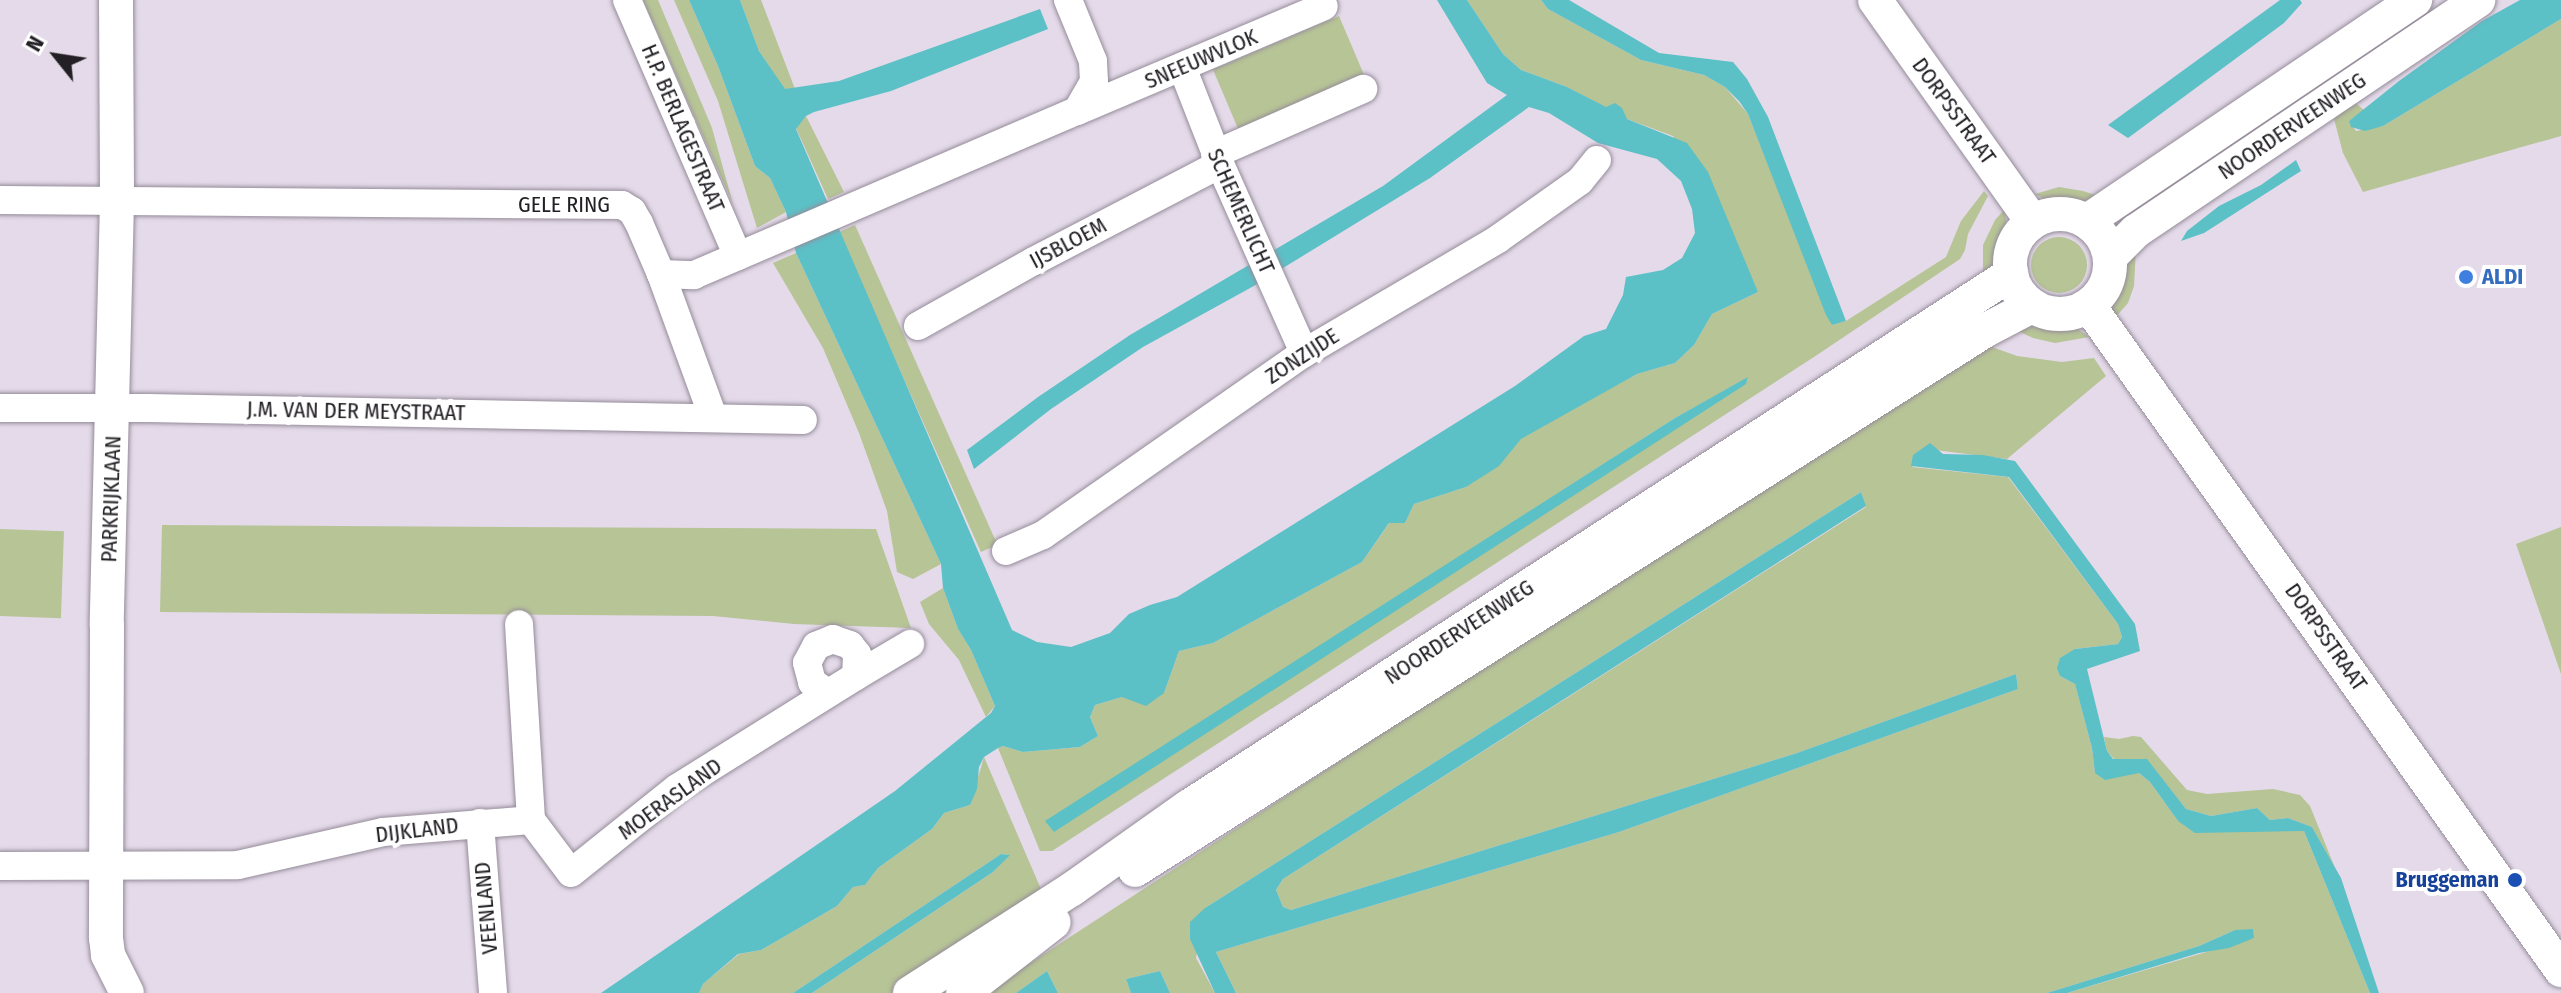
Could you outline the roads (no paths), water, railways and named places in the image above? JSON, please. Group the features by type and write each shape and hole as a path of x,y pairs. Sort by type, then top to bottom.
{"street":[{"name":"PARKRIJKLAAN","path":"116,0 117,201 107,625 108,955 127,993"},
{"name":"H.P. BERLAGESTRAAT","path":"627,0 738,256"},
{"path":"713,417 661,274 694,275 1077,111 1094,82 1093,61 1068,0"},
{"name":"DORPSSTRAAT","path":"1875,0 2033,222"},
{"name":"NOORDERVEENWEG","path":"2087,221 2415,0"},
{"name":"NOORDERVEENWEG","path":"2110,257 2136,231 2478,0"},
{"name":"SNEEUWVLOK","path":"1077,111 1324,6"},
{"name":"SCHEMERLICHT","path":"1182,67 1218,159 1304,353"},
{"name":"IJSBLOEM","path":"918,326 1218,159 1363,89"},
{"name":"ZONZIJDE","path":"1006,551 1043,535 1304,353 1498,239 1580,181 1597,160"},
{"name":"GELE RING","path":"0,200 622,205 639,223 661,274"},
{"path":"2050,214 2070,214 2087,221 2098,231 2110,257 2106,284 2089,306 2071,314 2051,314 2032,306 2018,292 2011,274 2015,245 2033,222 2050,214"},
{"name":"NOORDERVEENWEG","path":"910,993 1072,889 1188,807 2011,274"},
{"name":"NOORDERVEENWEG","path":"963,993 1088,899 1245,803 1986,330 2032,306"},
{"name":"DORPSSTRAAT","path":"2089,306 2561,970"},
{"name":"J.M. VAN DER MEYSTRAAT","path":"0,408 803,420"},
{"path":"519,624 531,820"},
{"path":"828,693 812,682 807,663 816,646 833,639 850,645 857,654 856,676"},
{"name":"MOERASLAND","path":"531,820 571,873 677,788 910,644"},
{"name":"DIJKLAND","path":"0,866 238,865 383,832 531,820"},
{"name":"VEENLAND","path":"480,823 493,993"}],"water":[{"path":"689,0 740,0 759,51 785,89 839,81 1040,9 1048,29 891,91 814,112 806,116 796,129 1012,630 1037,642 1071,647 1110,633 1129,614 1177,597 1515,386 1584,336 1606,329 1623,295 1626,277 1663,270 1682,258 1695,233 1692,209 1681,181 1657,159 1598,143 1549,113 1529,107 1430,178 1252,287 1143,347 1051,409 974,469 967,450 1038,397 1130,335 1383,186 1507,95 1487,83 1437,0 1467,0 1503,54 1521,70 1567,87 1606,107 1615,103 1622,108 1627,119 1687,143 1708,172 1758,292 1712,314 1694,345 1675,363 1637,374 1521,439 1499,466 1466,487 1414,504 1405,523 1389,523 1362,562 1213,643 1179,651 1164,693 1146,706 1122,697 1095,705 1090,717 1098,736 1080,747 1023,752 1003,746 984,757 970,805 944,813 932,829 878,868 865,885 853,887 837,906 761,950 738,954 703,984 699,993 601,993 895,791 991,713 995,706 971,650 958,629 943,588 941,564 796,253 786,212 770,178 755,166 718,66"},
{"path":"1541,0 1569,0 1659,53 1733,62 1747,79 1768,117 1846,321 1832,325 1826,315 1748,114 1739,101 1725,87 1704,75 1641,60 1548,9"},
{"path":"2280,0 2300,0 2302,3 2284,23 2128,138 2108,125"},
{"path":"2520,0 2561,0 2561,19 2383,126 2365,131 2351,127 2349,121 2399,81 2482,21"},
{"path":"2296,160 2301,171 2204,233 2181,241 2187,231 2219,206 2261,185"},
{"path":"1748,377 1746,384 1054,832 1045,821 1675,418"},
{"path":"1930,443 1943,454 1983,455 2015,461 2135,624 2140,651 2087,669 2107,751 2113,759 2147,759 2186,809 2211,816 2257,808 2270,820 2288,818 2312,827 2341,878 2379,993 2370,993 2304,831 2195,833 2178,821 2150,782 2139,773 2105,780 2095,773 2092,748 2075,684 2060,676 2057,668 2060,658 2075,649 2118,644 2122,637 2118,624 2009,477 1911,466 1913,455"},
{"path":"1861,492 1866,506 1283,879 1276,890 1283,907 1291,910 1797,753 2016,674 2018,689 1619,832 1216,952 1236,993 1215,993 1190,939 1190,922 1205,908"},
{"path":"1001,854 1010,855 993,872 812,993 793,993"},
{"path":"2253,929 2254,938 2229,948 2199,953 2067,993 2047,993 2199,946 2235,930"},
{"path":"1047,971 1058,993 1016,993"},
{"path":"1160,971 1170,993 1131,993 1126,979"}],"place":[{"name":"ALDI","path":"2466,277"},
{"name":"Bruggeman","path":"2515,880"}]}
